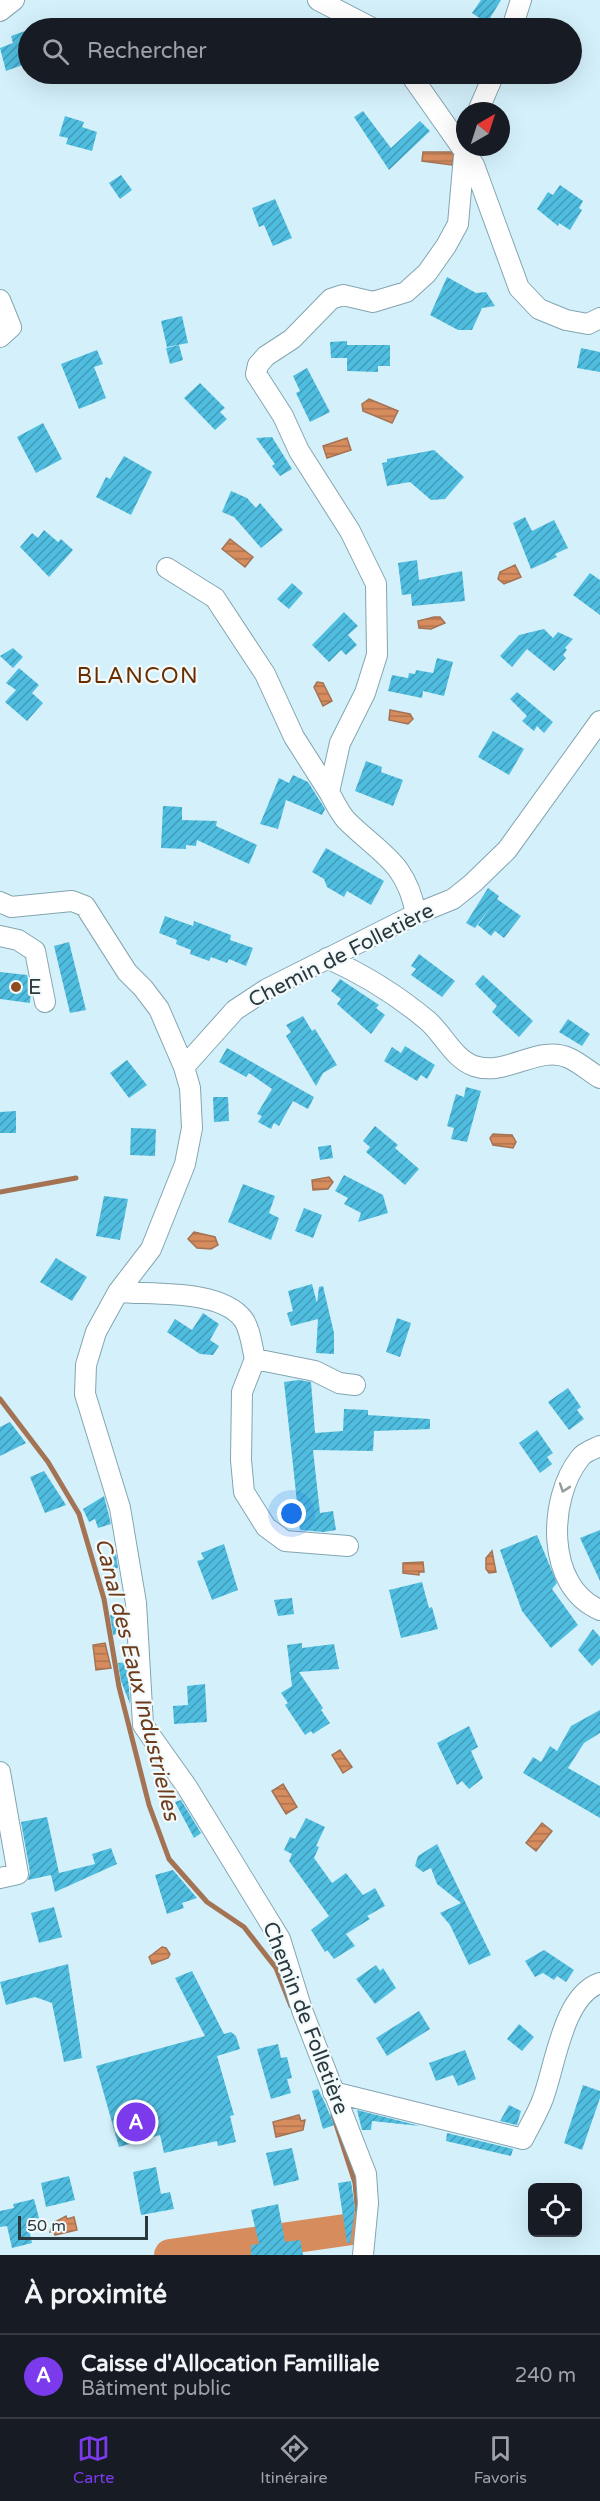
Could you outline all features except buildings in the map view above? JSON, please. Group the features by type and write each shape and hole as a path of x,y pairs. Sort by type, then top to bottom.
{"street":[{"path":"0,11 14,0"},
{"path":"318,0 353,18"},
{"path":"515,18 521,0"},
{"path":"418,84 456,135"},
{"path":"482,102 490,84"},
{"path":"329,792 340,743 365,693 377,655 376,584 350,531 299,451 283,416 256,374 258,365 292,339 331,299 343,295 373,302 406,292 427,273 458,224 462,201 464,156"},
{"path":"469,156 519,288 539,309 566,320 588,324 600,318"},
{"path":"0,300 11,327 0,337"},
{"path":"167,568 215,598 265,674 294,737 345,819 390,857 412,891 416,914"},
{"name":"Chemin de Folletière","path":"363,2255 368,2203 366,2174 333,2092 280,1939 188,1787 143,1725 136,1603 120,1508 85,1394 86,1365 96,1332 118,1293 151,1248 185,1164 192,1128 190,1088 184,1067 235,1010 267,989 327,957 416,914 453,899 473,884 507,850 600,721"},
{"path":"0,902 11,907 72,901 85,906 127,972 159,1009 184,1067"},
{"path":"0,936 18,940 35,951 45,1002"},
{"path":"327,957 359,972 392,994 430,1023 456,1054 475,1066 501,1067 552,1055 568,1058 600,1078"},
{"path":"118,1293 212,1299 229,1306 244,1319 255,1359 242,1392 241,1460 244,1492 266,1527 285,1541 348,1546"},
{"path":"255,1359 315,1371 339,1383 355,1385"},
{"path":"600,1446 581,1455 563,1485 557,1516 558,1548 568,1582 590,1605 600,1610"},
{"path":"0,1772 18,1874 0,1878"},
{"path":"333,2092 523,2139 542,2101 564,2023 590,1986 600,1983"}],"shaded area":[{"path":"423,152 454,152 452,165 422,161"},
{"path":"369,399 398,411 392,423 363,411 362,404"},
{"path":"347,438 351,450 327,458 323,446"},
{"path":"230,539 253,557 245,567 222,549"},
{"path":"515,565 521,577 504,584 498,579 500,572"},
{"path":"440,617 445,623 431,629 419,628 418,621"},
{"path":"317,682 323,683 332,701 323,706 314,687"},
{"path":"390,710 410,714 413,719 408,724 389,720"},
{"path":"493,1134 512,1135 516,1142 513,1148 493,1145 490,1138"},
{"path":"329,1177 333,1182 328,1189 313,1190 312,1180"},
{"path":"194,1232 215,1237 218,1245 211,1249 197,1248 188,1239"},
{"path":"492,1551 496,1572 489,1573 486,1569 486,1558"},
{"path":"423,1562 424,1572 419,1572 419,1575 403,1573 403,1563"},
{"path":"105,1643 111,1668 96,1670 93,1645"},
{"path":"340,1750 352,1767 343,1773 332,1755"},
{"path":"283,1784 297,1807 286,1814 272,1791"},
{"path":"542,1823 552,1831 536,1851 526,1843"},
{"path":"162,1947 166,1948 170,1954 168,1958 152,1964 149,1957"},
{"path":"299,2115 301,2121 305,2120 303,2130 276,2137 273,2122"},
{"path":"66,2216 67,2219 74,2217 77,2230 55,2235 54,2231 50,2232 53,2223"}],"waterway":[{"path":"0,1192 76,1178"},
{"name":"Canal des Eaux Industrielles","path":"0,1399 48,1462 79,1514 104,1599 119,1687 149,1805 169,1859 207,1902 244,1927 276,1968 291,2006"},
{"name":"Canal des Eaux Industrielles","path":"333,2115 355,2183 358,2216"},
{"path":"170,2255 359,2228"}],"place":[{"name":"E","path":"16,987"},
{"name":"Caisse d'Allocation Familliale","path":"136,2122"}],"district":[{"name":"BLANCON","path":"138,675"}]}
